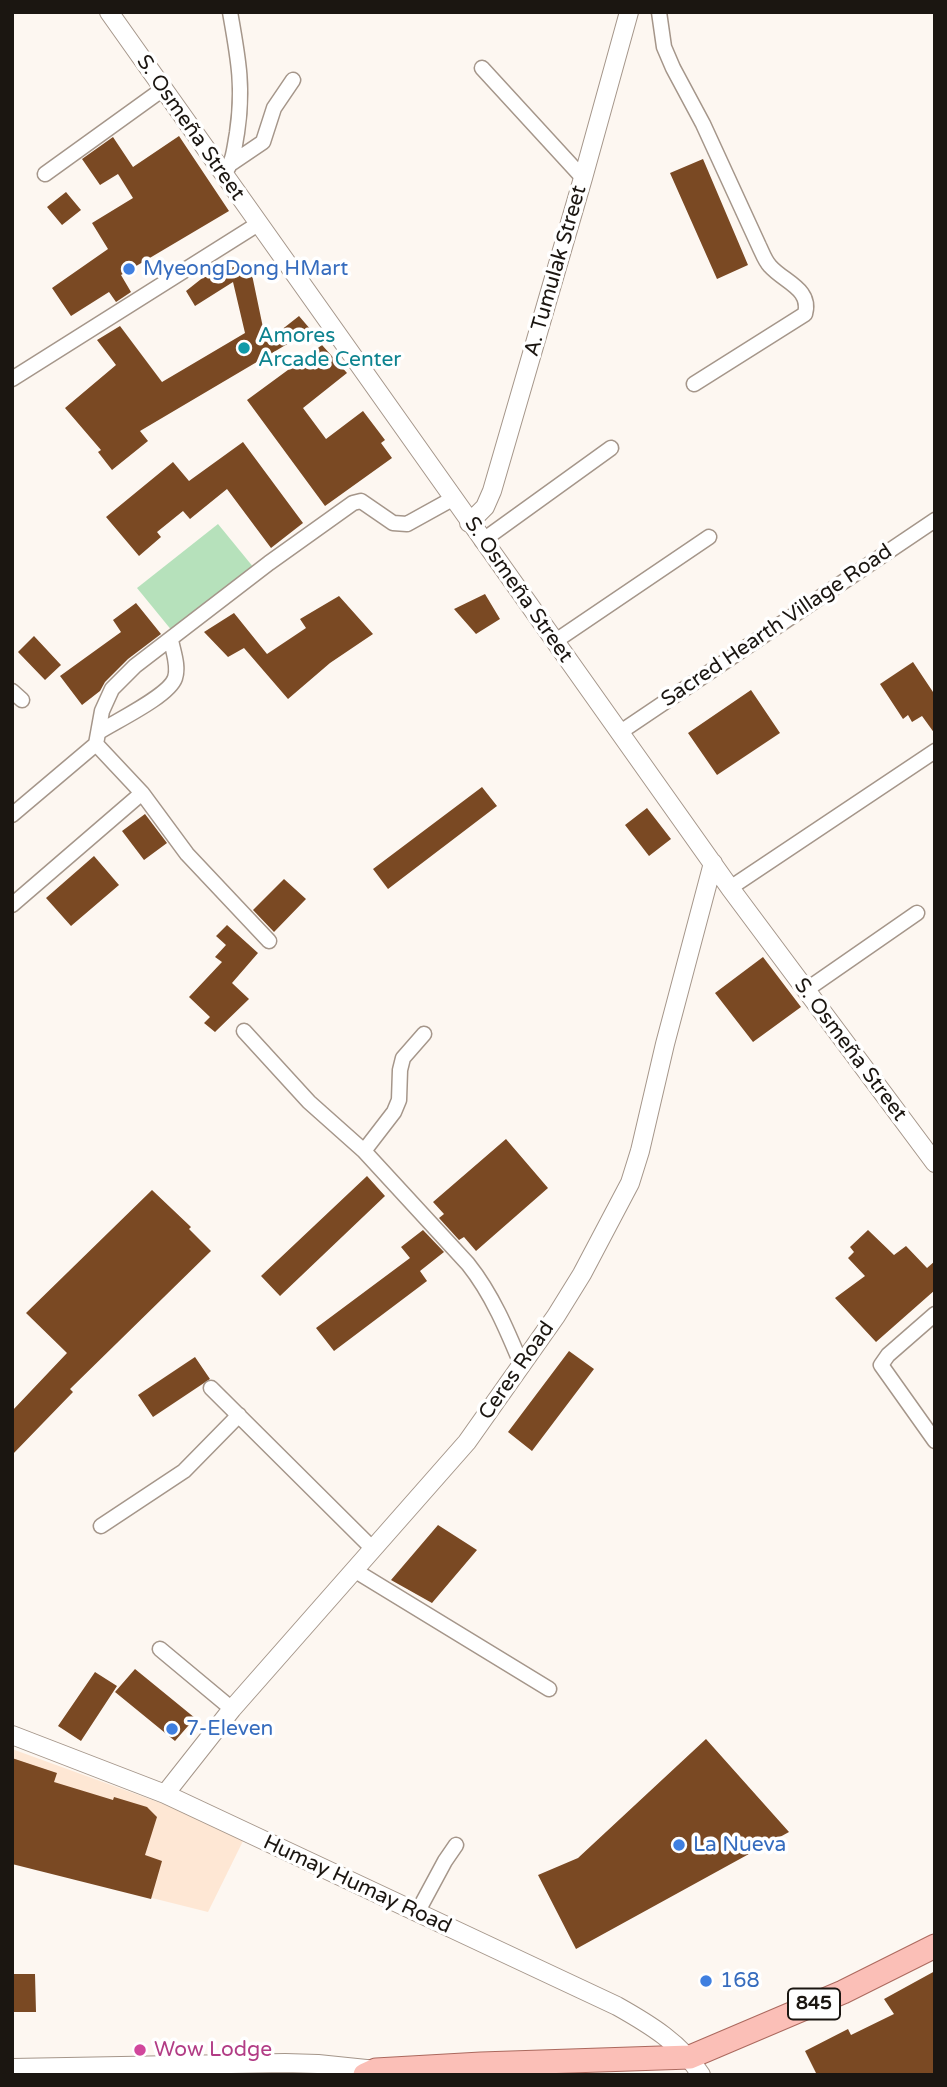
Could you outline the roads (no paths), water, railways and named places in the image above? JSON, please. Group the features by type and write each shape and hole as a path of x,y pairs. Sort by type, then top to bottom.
{"main road":[{"name":"845","path":"371,2072 696,2066 935,1945"}],"street":[{"name":"S. Osmeña Street","path":"109,12 163,89 228,168 258,224 730,888 933,1156"},
{"path":"228,168 242,104 241,72 230,12"},
{"name":"A. Tumulak Street","path":"469,523 485,507 492,491 629,12"},
{"path":"659,12 664,47 759,246 769,265 802,292 807,307 804,314 694,384"},
{"path":"482,68 583,178"},
{"path":"228,168 263,142 274,108 293,80"},
{"path":"45,174 163,89"},
{"path":"12,379 258,224"},
{"path":"482,541 611,448"},
{"path":"270,941 187,854 97,738 102,710 112,689 135,666 353,503 361,501 393,523 407,524 454,498"},
{"name":"Sacred Hearth Village Road","path":"619,733 935,520"},
{"path":"554,642 709,537"},
{"path":"12,815 97,738 165,691 175,678 176,662 171,640"},
{"path":"730,888 935,751"},
{"path":"12,905 142,793"},
{"name":"Ceres Road","path":"165,1794 232,1709 467,1443 522,1366 582,1274 630,1183 713,863"},
{"path":"806,990 917,913"},
{"path":"244,1031 309,1102 364,1150 480,1279 522,1366"},
{"path":"364,1150 394,1112 399,1100 403,1058 424,1034"},
{"path":"935,1314 888,1355 881,1365 935,1441"},
{"path":"211,1388 373,1549"},
{"path":"101,1526 184,1471 239,1415"},
{"path":"354,1570 549,1689"},
{"path":"160,1649 232,1709"},
{"name":"Humay Humay Road","path":"12,1735 165,1794 617,2007 659,2032 696,2066"},
{"path":"417,1913 456,1845"},
{"path":"12,2068 94,2071 285,2063 318,2064 371,2072"}],"place":[{"name":"MyeongDong HMart","path":"129,269"},
{"name":"Amores Arcade Center","path":"244,348"},
{"name":"7-Eleven","path":"172,1729"},
{"name":"La Nueva","path":"679,1845"},
{"name":"168","path":"706,1981"},
{"name":"Wow Lodge","path":"140,2050"}]}
